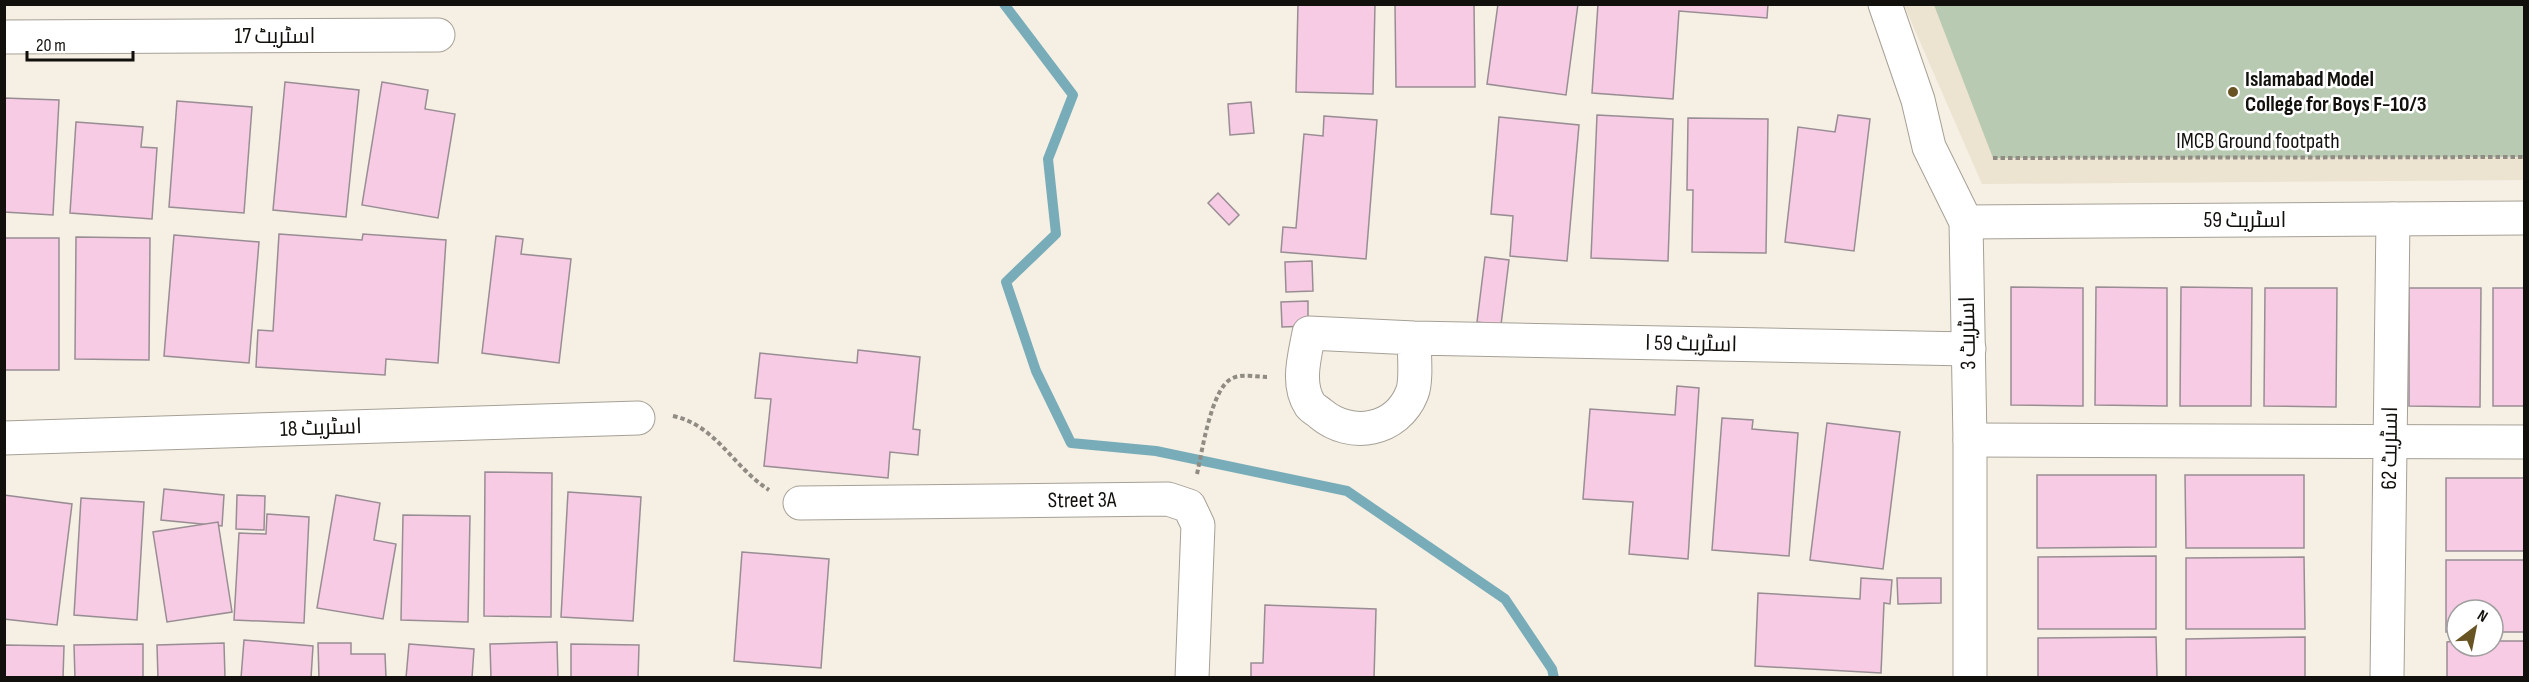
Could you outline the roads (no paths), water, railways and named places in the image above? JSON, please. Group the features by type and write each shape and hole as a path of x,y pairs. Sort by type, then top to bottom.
{"street":[{"name":"اسٹریٹ 3","path":"1885,4 1918,100 1929,147 1966,222 1970,440 1970,678"},
{"name":"اسٹریٹ 17","path":"4,37 438,35"},
{"name":"اسٹریٹ 59","path":"1966,222 2524,218"},
{"name":"اسٹریٹ 62","path":"2387,678 2393,219"},
{"name":"اسٹریٹ 59 ا","path":"1414,338 1414,390 1403,411 1381,425 1356,429 1330,422 1310,405 1301,379 1309,333 1414,338 1969,349"},
{"name":"اسٹریٹ 18","path":"4,438 638,418"},
{"path":"1970,440 2524,442"},
{"name":"Street 3A","path":"800,503 1168,499 1189,506 1198,525 1192,678"}],"waterway":[{"path":"1004,4 1073,95 1048,159 1056,234 1006,282 1036,371 1071,443 1156,451 1347,491 1505,599 1552,669 1554,678"}],"place":[{"name":"Islamabad Model College for Boys F-10/3","path":"2233,92"}]}
